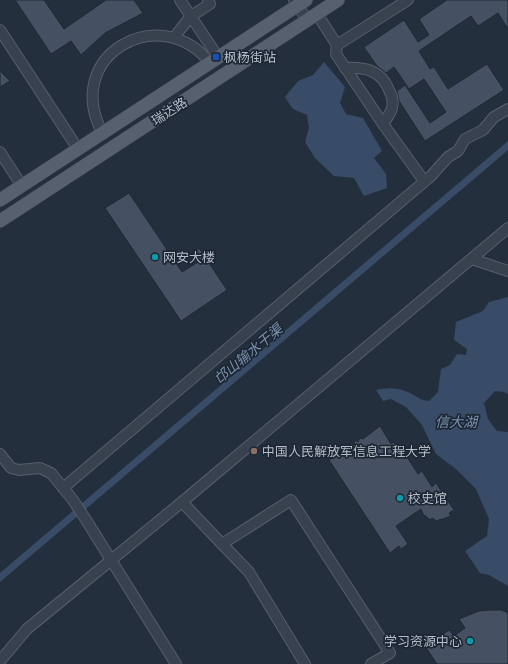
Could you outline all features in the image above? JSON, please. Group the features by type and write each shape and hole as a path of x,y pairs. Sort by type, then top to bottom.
{"main road":[{"name":"瑞达路","path":"0,221 338,0"},
{"name":"瑞达路","path":"1,197 22,186 213,61 301,1"}],"street":[{"path":"180,0 191,16 213,61"},
{"path":"176,36 191,16 210,4 208,0"},
{"path":"337,46 408,0"},
{"path":"301,1 337,46 336,54 345,68 424,181"},
{"path":"0,30 78,148"},
{"path":"102,133 94,116 92,96 95,77 103,60 117,46 133,37 151,33 167,34 183,39 213,61"},
{"path":"345,68 356,67 371,70 382,78 387,85 393,101 392,109 383,124"},
{"path":"63,488 424,181 448,157 458,151 465,139 483,130 494,117 508,109"},
{"path":"0,152 22,186"},
{"path":"0,661 27,629 182,502 508,228"},
{"path":"472,259 508,271"},
{"path":"0,454 11,468 19,470 40,468 51,473 88,523 176,664"},
{"path":"222,544 291,500 390,653 371,664"},
{"path":"182,502 249,572 304,664"}],"water":[{"path":"324,62 345,87 340,103 346,114 363,118 382,151 374,158 386,174 387,188 364,196 354,178 334,176 315,158 305,142 309,128 307,115 293,109 285,97 298,81 313,75"},
{"path":"508,141 508,150 0,582 0,573"},
{"name":"信大湖","path":"508,297 508,394 495,391 484,403 488,419 497,431 508,432 508,586 489,575 480,573 465,551 487,536 489,519 476,489 456,469 436,454 422,425 406,407 391,399 383,401 376,390 394,388 429,401 438,392 441,369 450,365 457,354 466,355 467,349 454,340 456,322 483,311 489,302"}],"building":[{"path":"15,0 44,0 64,29 106,0 134,0 143,13 105,33 81,55 71,41 51,54"},
{"path":"447,0 508,0 508,29 498,13 478,26 471,16 419,51 430,69 434,67 448,89 487,64 504,90 425,141 399,101 397,91 405,85 430,123 446,112 424,79 409,89 394,67 386,73 377,66 364,47 404,20 418,42 429,35 419,19"},
{"path":"0,71 10,81 0,87"},
{"name":"网安大楼","path":"129,193 182,272 198,262 192,253 199,248 227,290 181,321 105,208"},
{"name":"校史馆","path":"380,426 391,444 394,442 405,459 407,457 418,474 422,471 432,487 436,483 454,510 449,513 451,516 437,521 432,518 430,520 425,515 424,516 421,509 396,526 408,544 401,549 399,546 390,553 329,460 341,453 342,449 346,450 346,446 350,448 351,443 354,445 355,440 358,442 360,438 363,439"},
{"name":"学习资源中心","path":"501,610 508,613 508,664 437,664 425,646 449,630 454,636 465,628 459,619 479,611"}],"place":[{"name":"枫杨街站","path":"216,57"},
{"name":"网安大楼","path":"155,257"},
{"name":"中国人民解放军信息工程大学","path":"254,451"},
{"name":"校史馆","path":"400,498"},
{"name":"学习资源中心","path":"470,641"}],"water label":[{"name":"邙山输水干渠","path":"248,354"}]}
